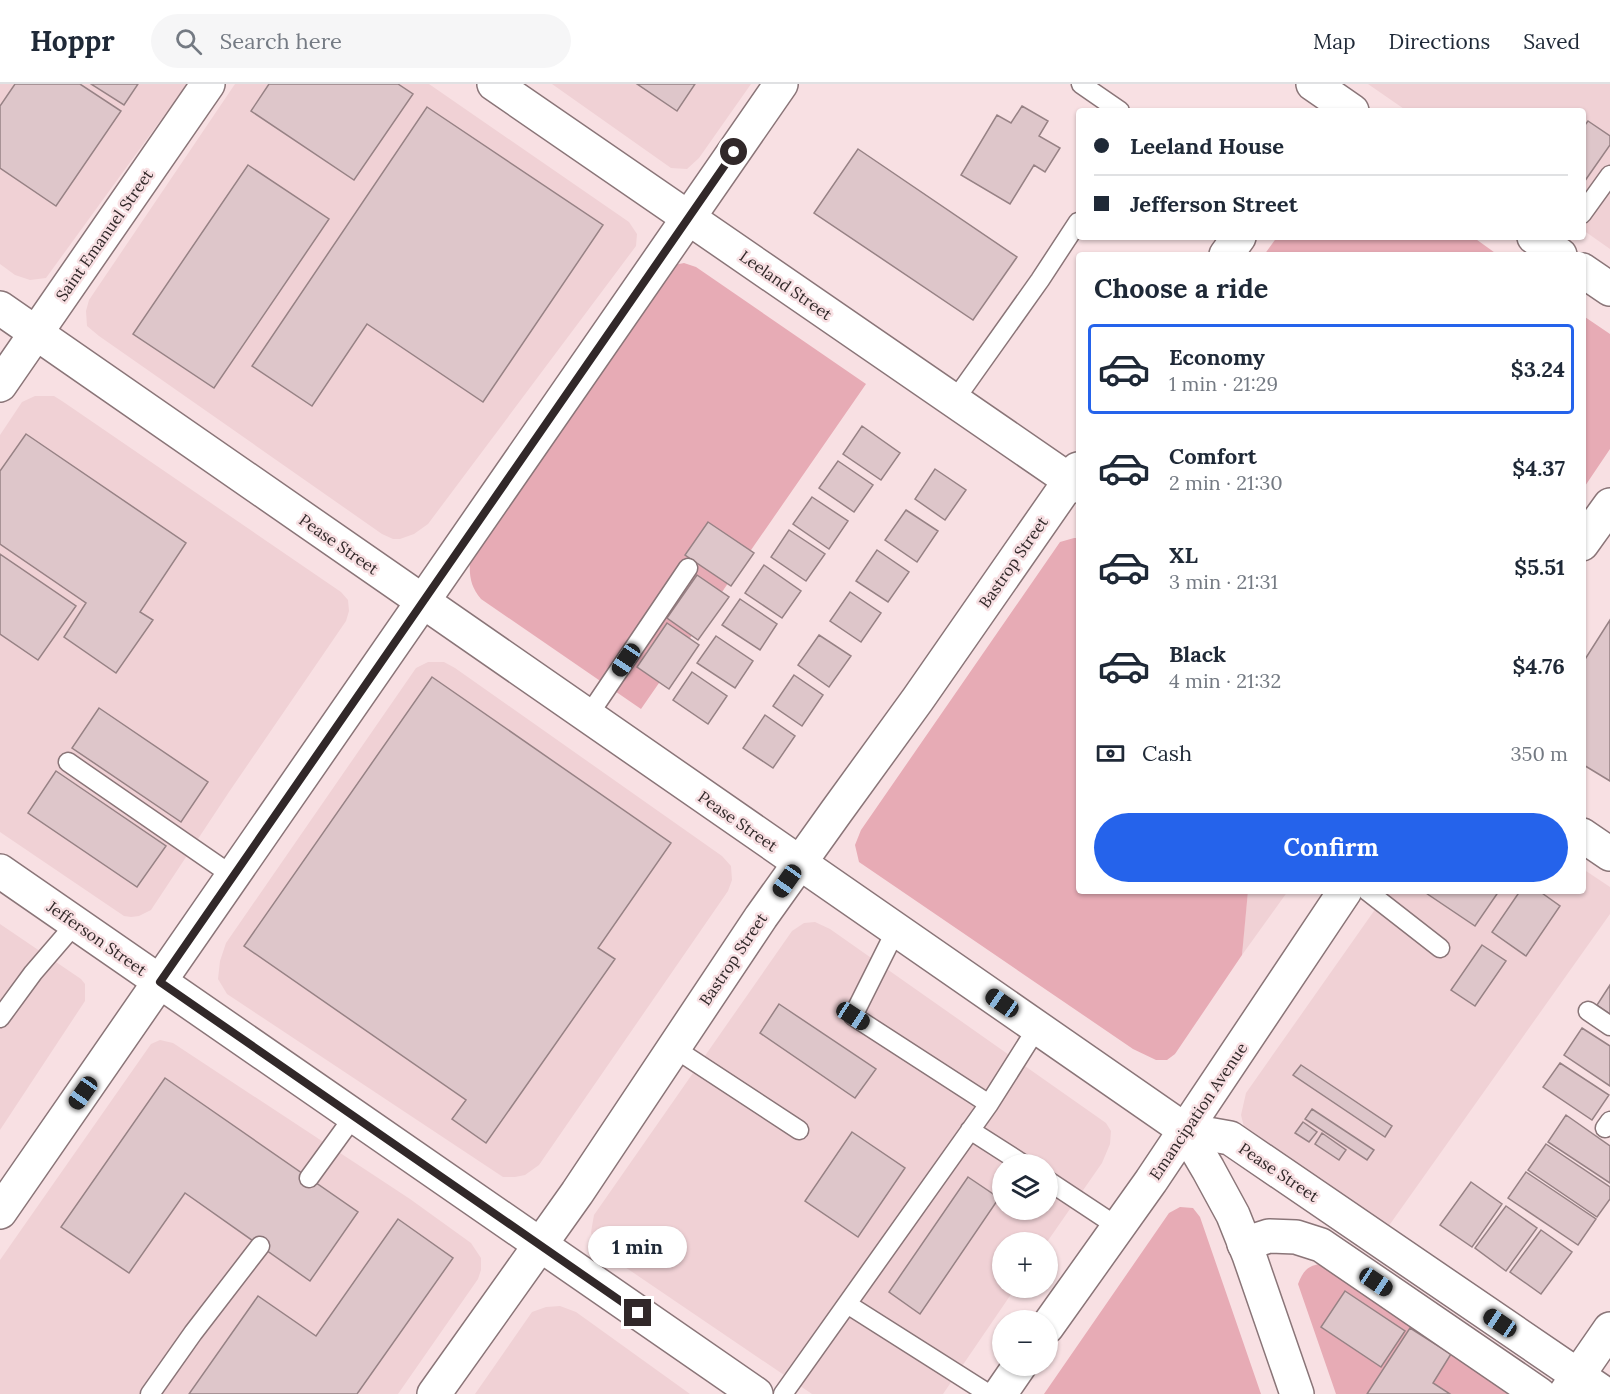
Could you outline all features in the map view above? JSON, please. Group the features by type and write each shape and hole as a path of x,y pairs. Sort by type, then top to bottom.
{"street":[{"name":"Saint Emanuel Street","path":"0,386 208,84"},
{"name":"Leeland Street","path":"494,84 954,401 1076,479"},
{"path":"1,1209 781,84"},
{"path":"1586,273 1610,289"},
{"name":"Pease Street","path":"0,308 1185,1130 1230,1138 1572,1385 1605,1394"},
{"name":"Bastrop Street","path":"434,1394 540,1246 800,863 1076,479"},
{"path":"1586,538 1610,505"},
{"path":"1586,838 1610,854"},
{"name":"Jefferson Street","path":"0,871 756,1394"},
{"name":"Emancipation Avenue","path":"1058,1312 1151,1181 1343,894"},
{"path":"1185,1130 1233,1215 1297,1394"},
{"path":"1244,1244 1269,1236 1296,1237 1321,1245 1539,1394"},
{"path":"1572,1385 1610,1329"},
{"path":"1000,1394 1012,1376"}],"lane":[{"path":"1081,84 1116,108"},
{"path":"1586,208 1610,175"},
{"path":"954,401 1076,225"},
{"path":"588,716 688,567"},
{"path":"68,762 233,876"},
{"path":"1371,894 1440,948"},
{"path":"0,1017 33,973 76,924"},
{"path":"896,930 853,1016 989,1104"},
{"path":"1588,1011 1610,1026"},
{"path":"783,1394 989,1104 1037,1028"},
{"path":"674,1048 800,1130"},
{"path":"309,1178 354,1116"},
{"path":"970,1130 1007,1154"},
{"path":"1058,1187 1118,1227"},
{"path":"150,1394 193,1333 260,1246"},
{"path":"847,1304 989,1394"}],"shaded area":[{"path":"0,84 187,84 46,278 30,280 15,275 0,264"},
{"path":"235,84 429,84 629,222 637,234 636,246 428,524 414,534 393,539 382,534 87,326 86,311 89,300"},
{"path":"552,84 751,84 699,158 687,169 671,168"},
{"path":"1368,84 1610,84 1610,249 1586,232 1586,108 1403,108"},
{"path":"1275,240 1477,240 1494,252 1266,252"},
{"path":"684,263 696,267 866,384 641,709 481,599 471,581 470,561 674,265"},
{"path":"1586,318 1610,334 1610,449 1586,485"},
{"path":"35,396 54,396 62,401 341,592 348,600 349,611 346,621 151,910 139,916 124,916 0,832 0,435 22,402"},
{"path":"1076,538 1076,894 1248,894 1242,955 1175,1054 1167,1060 1156,1060 1133,1049 859,862 855,845 861,830 1060,542"},
{"path":"428,662 444,662 455,668 722,856 731,866 732,880 728,891 539,1165 525,1175 515,1177 503,1177 227,994 218,979 220,961 226,943 416,668"},
{"path":"1586,871 1610,887 1610,914 1388,1227 1244,1127 1241,1115 1246,1093 1386,894 1586,894"},
{"path":"1248,894 1286,894 1242,955"},
{"path":"815,922 830,929 1106,1123 1111,1131 1110,1144 1102,1163 1054,1232 992,1232 992,1298 1008,1298 1000,1310 992,1310 992,1322 943,1394 812,1394 594,1246 591,1232 594,1215 792,931 804,923"},
{"path":"0,924 81,979 85,984 85,1001 0,1130"},
{"path":"160,1040 173,1043 410,1199 471,1243 481,1258 478,1279 398,1394 0,1394 0,1260 151,1044"},
{"path":"1180,1207 1193,1208 1200,1217 1261,1394 1044,1394 1058,1376 1169,1213"},
{"path":"1325,1263 1520,1394 1336,1394 1298,1284 1308,1268"},
{"path":"560,1306 576,1312 690,1394 475,1394 532,1312 546,1307"}],"building":[{"path":"15,84 80,84 121,111 56,206 0,168 0,106"},
{"path":"91,84 138,84 124,105"},
{"path":"269,84 398,84 413,94 354,180 251,111"},
{"path":"637,84 695,84 677,111"},
{"path":"1022,106 1048,121 1039,136 1060,148 1045,172 1034,165 1010,204 961,175 997,115 1011,123"},
{"path":"427,107 603,225 483,402 367,324 312,406 252,366"},
{"path":"1588,121 1610,136 1610,145 1586,179 1586,124"},
{"path":"858,149 1017,257 973,320 814,213"},
{"path":"248,165 329,219 214,388 133,334"},
{"path":"862,426 900,453 881,480 843,454"},
{"path":"26,434 186,543 140,612 153,620 116,673 64,637 86,603 0,544 0,471"},
{"path":"838,461 873,485 854,512 819,488"},
{"path":"935,469 966,490 945,520 915,499"},
{"path":"812,497 848,521 829,549 793,524"},
{"path":"906,510 938,531 917,562 885,540"},
{"path":"708,522 754,553 731,586 685,555"},
{"path":"789,530 825,554 806,581 771,557"},
{"path":"877,550 909,572 888,602 856,581"},
{"path":"0,554 76,606 38,660 0,634"},
{"path":"764,565 801,591 782,618 745,593"},
{"path":"697,575 729,597 698,640 667,618"},
{"path":"850,592 881,613 861,642 830,621"},
{"path":"740,599 777,624 760,650 722,625"},
{"path":"1610,620 1610,781 1586,766 1586,658"},
{"path":"667,623 699,645 669,689 637,667"},
{"path":"819,635 851,656 829,687 798,665"},
{"path":"716,636 753,661 735,688 697,663"},
{"path":"692,672 727,696 708,724 673,700"},
{"path":"794,675 823,695 802,726 773,706"},
{"path":"432,677 671,843 598,948 615,959 486,1143 452,1119 466,1100 244,946"},
{"path":"99,708 208,782 181,822 72,748"},
{"path":"765,715 795,736 773,768 743,748"},
{"path":"56,771 166,846 137,887 28,813"},
{"path":"1427,894 1497,894 1475,926"},
{"path":"1518,894 1543,894 1560,906 1526,956 1492,932"},
{"path":"1482,945 1506,961 1475,1006 1451,990"},
{"path":"1610,985 1610,1014 1597,1005"},
{"path":"779,1004 876,1069 855,1098 760,1033"},
{"path":"1582,1028 1610,1046 1610,1086 1564,1055"},
{"path":"1560,1063 1609,1095 1592,1120 1543,1087"},
{"path":"1301,1065 1392,1126 1385,1137 1293,1075"},
{"path":"165,1078 358,1212 310,1281 185,1193 129,1273 61,1227"},
{"path":"1312,1109 1374,1150 1367,1160 1305,1119"},
{"path":"1566,1115 1610,1146 1610,1183 1548,1142"},
{"path":"1303,1122 1317,1132 1309,1142 1295,1133"},
{"path":"852,1132 905,1168 858,1237 805,1201"},
{"path":"1322,1133 1346,1150 1339,1160 1315,1144"},
{"path":"1546,1144 1610,1187 1610,1199 1597,1217 1528,1170"},
{"path":"1526,1172 1596,1219 1578,1245 1508,1198"},
{"path":"968,1177 992,1193 992,1208 920,1314 889,1292"},
{"path":"1471,1182 1502,1204 1472,1247 1440,1225"},
{"path":"1506,1206 1537,1228 1506,1271 1475,1248"},
{"path":"398,1219 453,1258 357,1394 189,1394 258,1296 316,1336"},
{"path":"1541,1230 1572,1252 1541,1294 1510,1272"},
{"path":"1345,1291 1405,1331 1381,1367 1321,1327"},
{"path":"1410,1328 1451,1354 1433,1383 1450,1394 1367,1394"}],"route":[{"path":"638,1313 160,982 734,152"}]}
